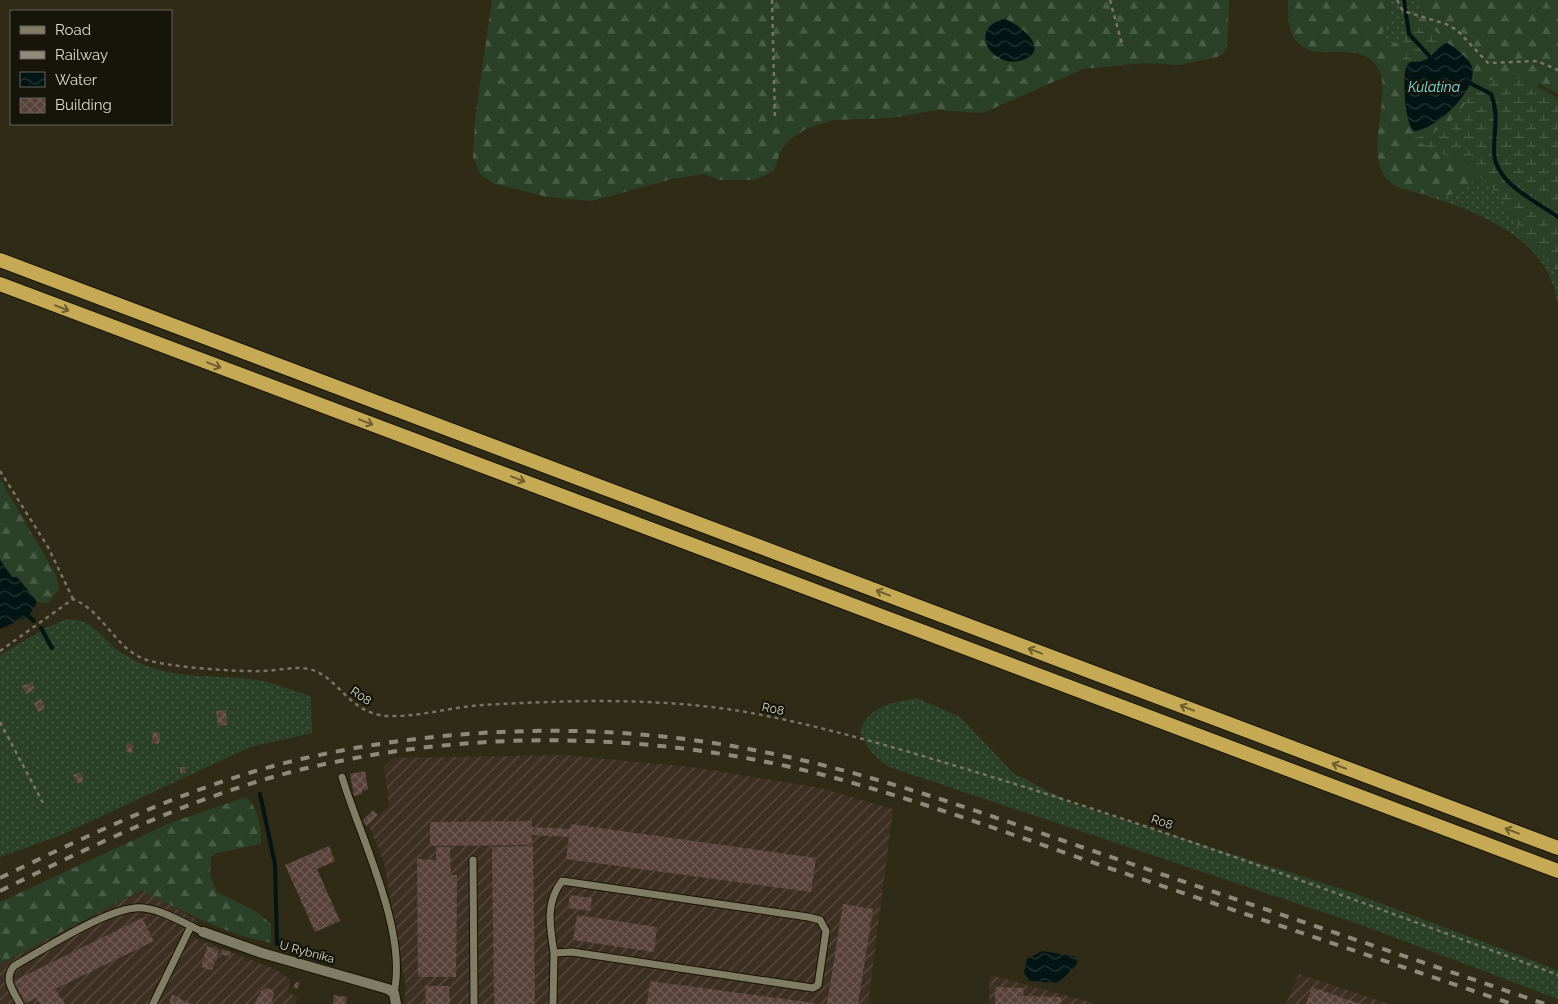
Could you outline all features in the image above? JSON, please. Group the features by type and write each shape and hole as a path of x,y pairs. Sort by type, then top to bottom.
{"highway":[{"path":"0,260 1558,848"},
{"path":"0,285 1558,871"}],"street":[{"name":"U Rybníka","path":"203,932 262,953 366,981 394,993"},
{"path":"394,993 396,1004"}],"lane":[{"path":"342,777 386,909 394,943 396,974 394,993"},
{"path":"473,860 474,1004"},
{"path":"552,1004 554,953 550,906 555,891 562,881 808,917 820,920 826,931 818,985 813,988 572,952 554,953"},
{"path":"20,1004 8,980 9,972 14,966 107,915 135,908 152,910 203,932"},
{"path":"152,1004 191,926"}],"path":[{"path":"772,0 775,118"},
{"path":"1110,0 1122,44"},
{"path":"1397,0 1403,11 1446,24 1457,30 1488,63 1537,61 1558,70"},
{"path":"0,471 48,547 73,599 0,650"},
{"name":"R08","path":"73,599 84,603 122,645 144,659 172,664 262,671 296,668 311,670 322,674 345,696 366,711 383,716 404,716 476,706 610,701 718,709 784,720 932,758 1140,824 1558,975"},
{"path":"0,722 43,804"}],"shaded area":[{"path":"562,755 692,767 820,788 893,809 868,1004 404,1004 406,987 384,862 369,826 389,805 384,766 394,758"},
{"path":"143,890 197,920 192,937 275,969 291,980 287,992 299,998 294,1004 0,1004 0,964"},
{"path":"1299,974 1389,1004 1286,1004"},
{"path":"990,975 1094,1003 1094,1004 989,1004"}],"green space":[{"path":"492,0 1229,0 1227,46 1223,54 1217,57 1179,65 1144,63 1083,69 983,113 936,110 892,118 833,120 806,129 789,140 780,152 774,171 755,180 719,180 703,174 672,179 592,201 548,197 494,184 480,174 473,157 475,119"},
{"path":"1288,0 1388,0 1390,12 1380,42 1401,43 1406,24 1423,15 1421,0 1558,0 1558,94 1540,84 1526,97 1504,202 1487,183 1470,182 1454,193 1441,196 1403,189 1391,183 1383,174 1379,162 1378,136 1382,90 1380,71 1367,57 1353,53 1308,50 1297,42 1290,27","holes":["1447,44 1451,45 1471,64 1467,85 1457,104 1405,107 1404,72 1407,65 1430,57"]},
{"path":"1388,0 1421,0 1423,15 1406,24 1402,43 1380,43 1390,12"},
{"path":"1415,23 1429,24 1447,43 1442,45 1425,61 1407,65 1404,72 1404,38 1406,32"},
{"path":"1521,78 1558,98 1558,284 1554,269 1523,234 1504,202 1487,183 1455,157 1438,153 1412,138 1435,131 1452,119 1466,102 1477,81"},
{"path":"1469,182 1487,183 1504,202 1524,234 1554,269 1558,284 1558,305 1552,282 1541,262 1527,246 1509,231 1444,201 1401,188 1418,191 1462,190"},
{"path":"0,479 56,575 59,588 49,603 37,602 18,577 12,577 0,560"},
{"path":"67,619 86,623 126,656 161,671 176,674 252,679 311,696 312,733 250,747 59,836 0,857 0,655 46,628"},
{"path":"917,698 960,717 1013,773 1069,802 1348,891 1539,963 1558,971 1558,999 1364,926 889,767 871,751 860,730 870,715 884,706"},
{"path":"246,797 254,807 258,819 261,844 217,853 211,857 210,875 217,892 257,912 271,924 271,943 221,928 142,890 0,964 0,902 170,823"}],"water":[{"path":"1005,19 1018,26 1030,38 1034,44 1031,56 1012,62 993,54 988,47 985,38 987,30 993,24"},
{"name":"Kulatina","path":"1447,43 1463,55 1471,64 1472,76 1469,86 1454,107 1443,117 1423,129 1414,131 1408,120 1406,110 1404,87 1406,69 1409,63 1420,62 1426,59"},
{"path":"0,560 12,577 17,577 37,602 29,616 0,629"},
{"path":"1042,951 1073,956 1077,960 1077,964 1059,983 1030,981 1024,973 1027,959"}],"building":[{"path":"32,682 35,689 26,694 22,686"},
{"path":"41,699 45,708 38,712 34,703"},
{"path":"226,710 227,725 218,726 216,711"},
{"path":"153,732 160,733 159,744 152,743"},
{"path":"127,743 133,744 132,753 126,752"},
{"path":"180,767 186,767 186,773 180,773"},
{"path":"365,771 368,790 354,796 350,774"},
{"path":"80,772 84,781 78,784 73,775"},
{"path":"373,810 378,815 367,826 362,821"},
{"path":"532,821 532,827 570,829 571,824 816,858 811,892 566,859 569,837 532,835 532,845 430,846 430,822"},
{"path":"329,846 335,861 317,869 340,921 315,932 285,865"},
{"path":"533,846 535,1004 494,1004 492,847"},
{"path":"436,847 450,847 451,875 457,875 456,977 418,977 417,859 436,860"},
{"path":"570,895 592,898 590,911 568,908"},
{"path":"843,904 873,909 858,1004 827,1004"},
{"path":"577,915 657,927 654,952 573,940"},
{"path":"142,918 154,941 55,989 65,1004 40,1004 37,998 25,1003 14,981"},
{"path":"207,946 219,950 212,970 201,967"},
{"path":"222,949 231,952 230,957 221,954"},
{"path":"650,981 814,1003 814,1004 647,1004"},
{"path":"296,982 300,983 297,989 293,988"},
{"path":"425,986 449,986 450,1004 426,1004"},
{"path":"995,987 1024,988 1023,996 1061,997 1061,1004 995,1004"},
{"path":"1312,987 1360,1004 1306,1004"},
{"path":"266,988 272,990 274,994 271,1004 254,1004 261,991"},
{"path":"172,994 182,1000 193,1004 169,1004"},
{"path":"334,995 347,997 346,1004 333,1004"}],"waterway":[{"path":"1404,0 1409,34 1433,60"},
{"path":"1466,81 1491,94 1495,108 1494,151 1501,173 1508,182 1528,198 1558,217"},
{"path":"26,614 34,621"},
{"path":"41,628 52,648"},
{"path":"260,794 275,864 277,944"}],"railway":[{"path":"0,878 110,826 184,795 261,769 301,759 414,739 472,734 587,731 645,735 702,741 759,751 806,761 897,786 988,815 1545,1004"},
{"path":"0,891 166,814 251,783 295,771 401,750 463,744 588,741 651,745 713,753 774,764 835,778 904,798 1512,1004"}]}
